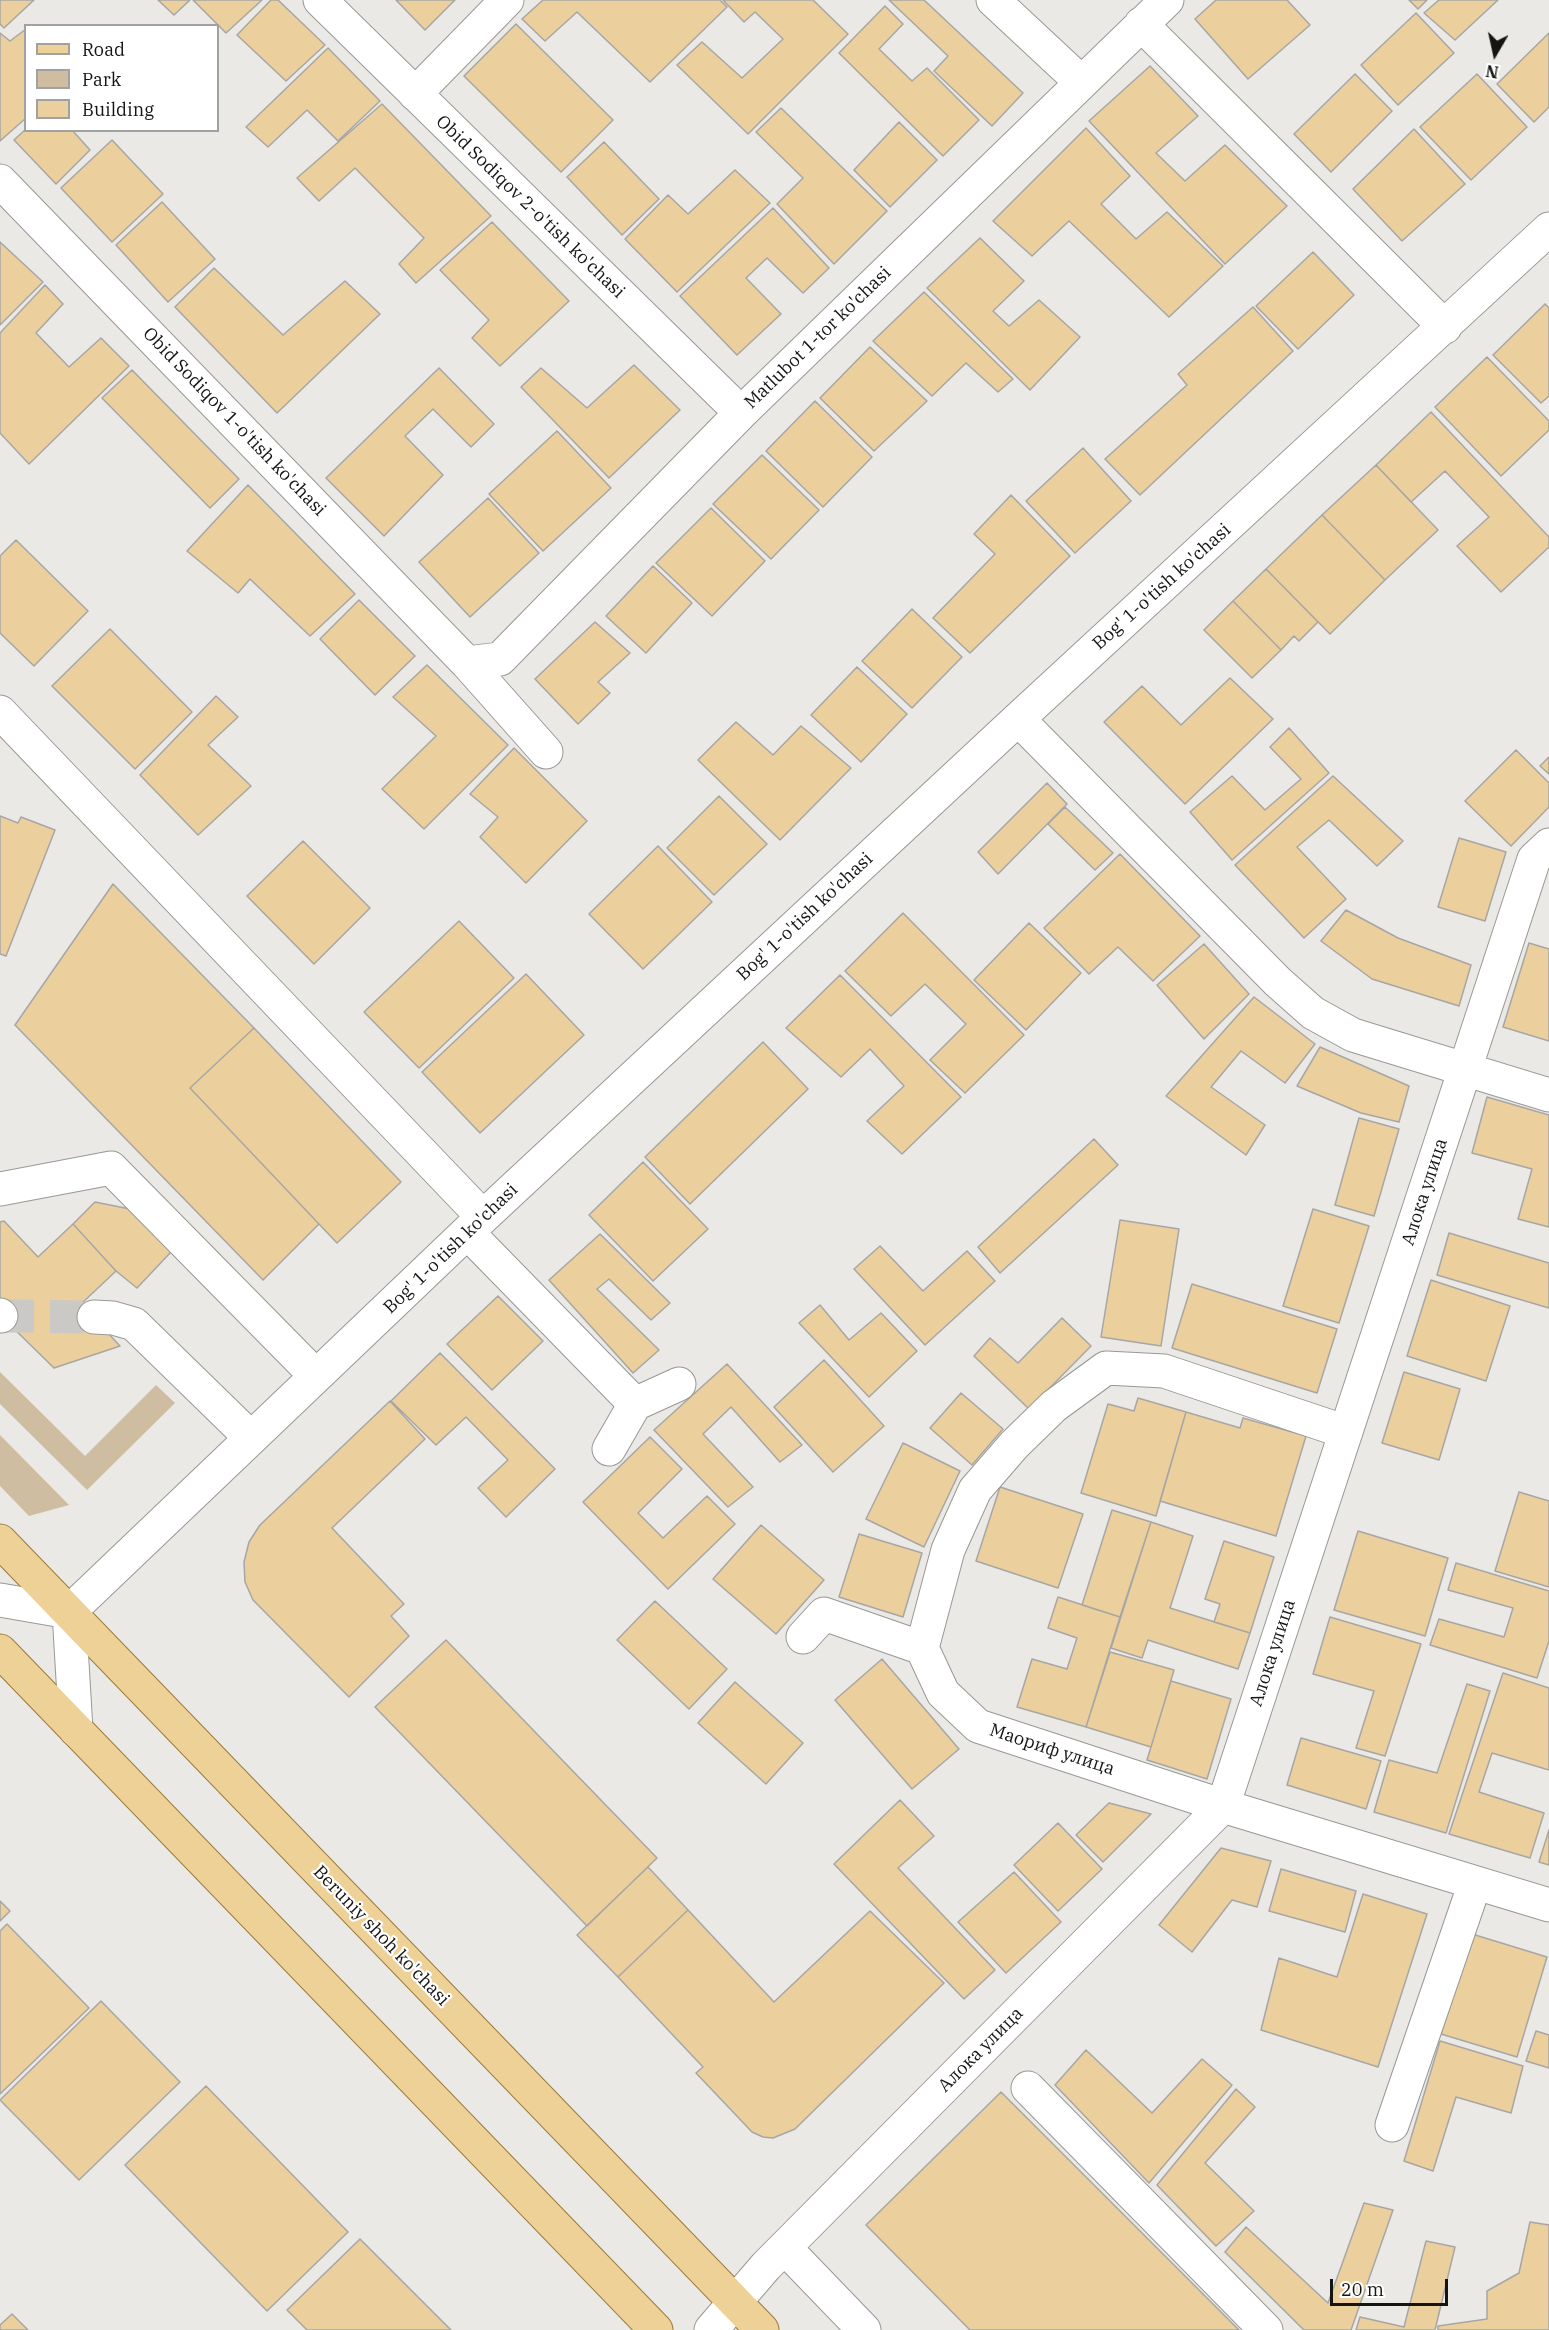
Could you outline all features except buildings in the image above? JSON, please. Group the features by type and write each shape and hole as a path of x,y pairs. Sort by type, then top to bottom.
{"main road":[{"name":"Beruniy shoh ko'chasi","path":"0,1541 762,2330"},
{"path":"0,1651 656,2330"}],"street":[{"name":"Obid Sodiqov 2-o'tish ko'chasi","path":"320,0 741,413"},
{"path":"415,94 507,0"},
{"path":"993,0 1081,82"},
{"name":"Matlubot 1-tor ko'chasi","path":"467,663 500,659 741,413 1167,0"},
{"path":"1141,24 1445,327"},
{"name":"Obid Sodiqov 1-o'tish ko'chasi","path":"0,181 467,663 546,752"},
{"name":"Bog' 1-o'tish ko'chasi","path":"69,1612 476,1225 1018,719 1549,229"},
{"path":"2,718 476,1225 635,1404"},
{"path":"1018,719 1278,982 1313,1013 1353,1035 1549,1095"},
{"name":"Алока улица","path":"711,2330 734,2301 785,2248 1223,1806 1534,859 1549,845"},
{"path":"0,1189 111,1168 316,1376"},
{"path":"94,1317 113,1318 134,1323 251,1438"},
{"path":"803,1637 824,1614 922,1648 948,1550 975,1490 1014,1445 1054,1406 1106,1368 1164,1371 1346,1432"},
{"path":"609,1449 635,1404 679,1384"},
{"path":"0,1600 69,1612 76,1730"},
{"name":"Маориф улица","path":"922,1648 943,1693 978,1726 1223,1806 1549,1905"},
{"path":"1392,2125 1474,1883"},
{"path":"1028,2088 1266,2330"},
{"path":"785,2248 864,2330"}],"green space":[{"path":"0,1372 85,1456 156,1385 175,1403 87,1490 0,1404"},
{"path":"0,1435 69,1505 29,1516 0,1486"}],"tunnel":[{"path":"1,1316 94,1317"}]}
